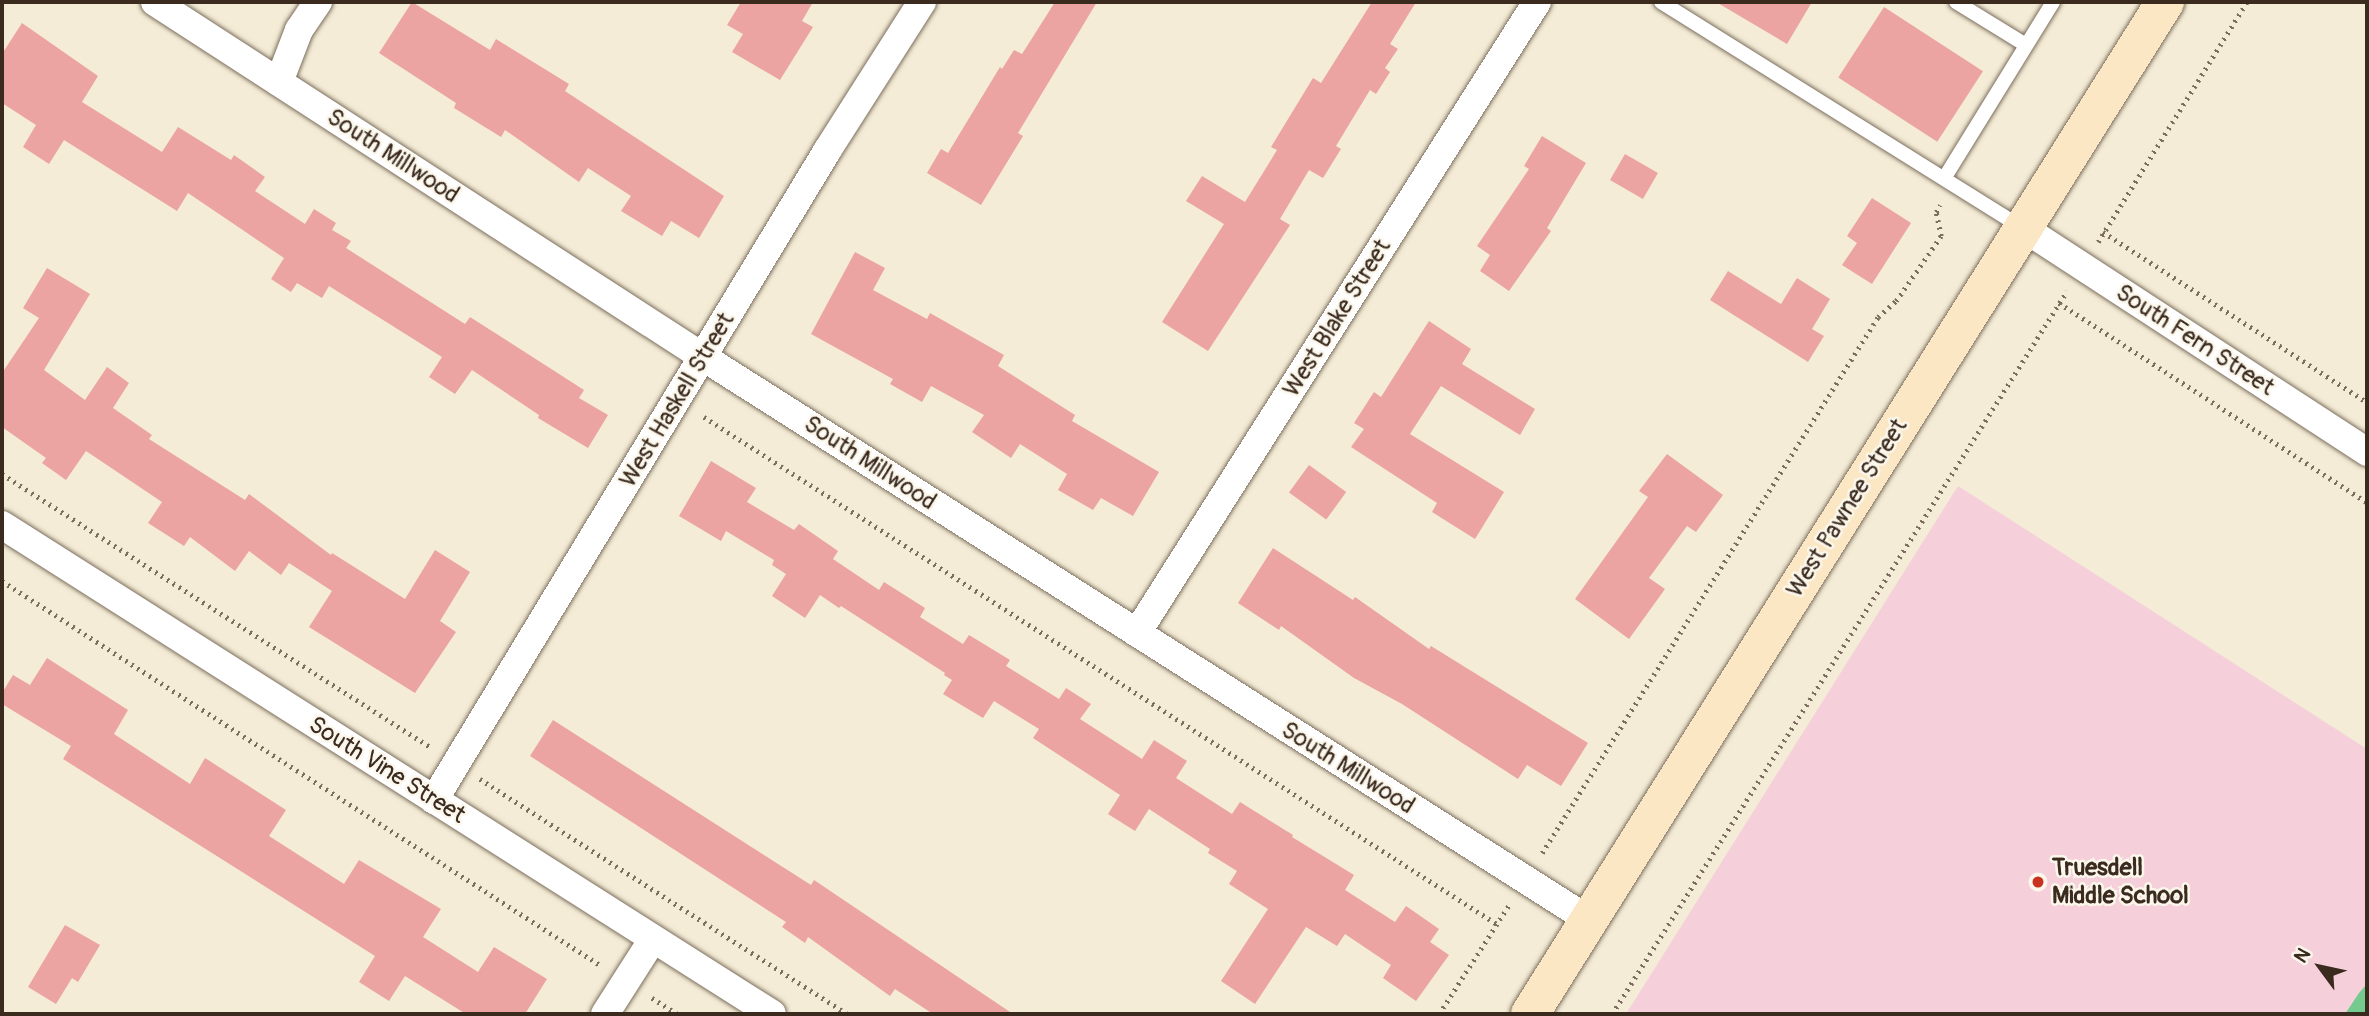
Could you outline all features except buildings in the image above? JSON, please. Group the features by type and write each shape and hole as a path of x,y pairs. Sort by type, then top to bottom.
{"main road":[{"name":"West Pawnee Street","path":"1530,1014 2165,2"}],"street":[{"name":"South Millwood","path":"155,2 703,357 1589,920"},
{"path":"279,82 299,30 318,2"},
{"name":"West Haskell Street","path":"434,800 827,151 922,2"},
{"name":"West Blake Street","path":"1137,633 1537,2"},
{"name":"South Fern Street","path":"2022,228 2367,452"},
{"name":"South Vine Street","path":"2,525 772,1014"},
{"path":"605,1014 653,939"}],"lane":[{"path":"1661,2 1950,180 2022,228"},
{"path":"1956,2 2026,45"},
{"path":"1950,180 2053,2"}],"path":[{"path":"1612,1014 2247,2"},
{"path":"1439,1014 1878,317 1896,301 1941,236 1936,212 1950,180"},
{"path":"2104,232 2367,402"},
{"path":"2059,303 2367,502"},
{"path":"704,416 1497,924"},
{"path":"2,474 848,1014"},
{"path":"2,581 678,1014"}],"shaded area":[{"name":"Truesdell Middle School","path":"1958,486 2367,749 2367,1014 1626,1014"}],"green space":[{"path":"2367,984 2367,1014 2345,1014 2359,993"}],"place":[{"name":"Truesdell Middle School","path":"2038,882"}]}
